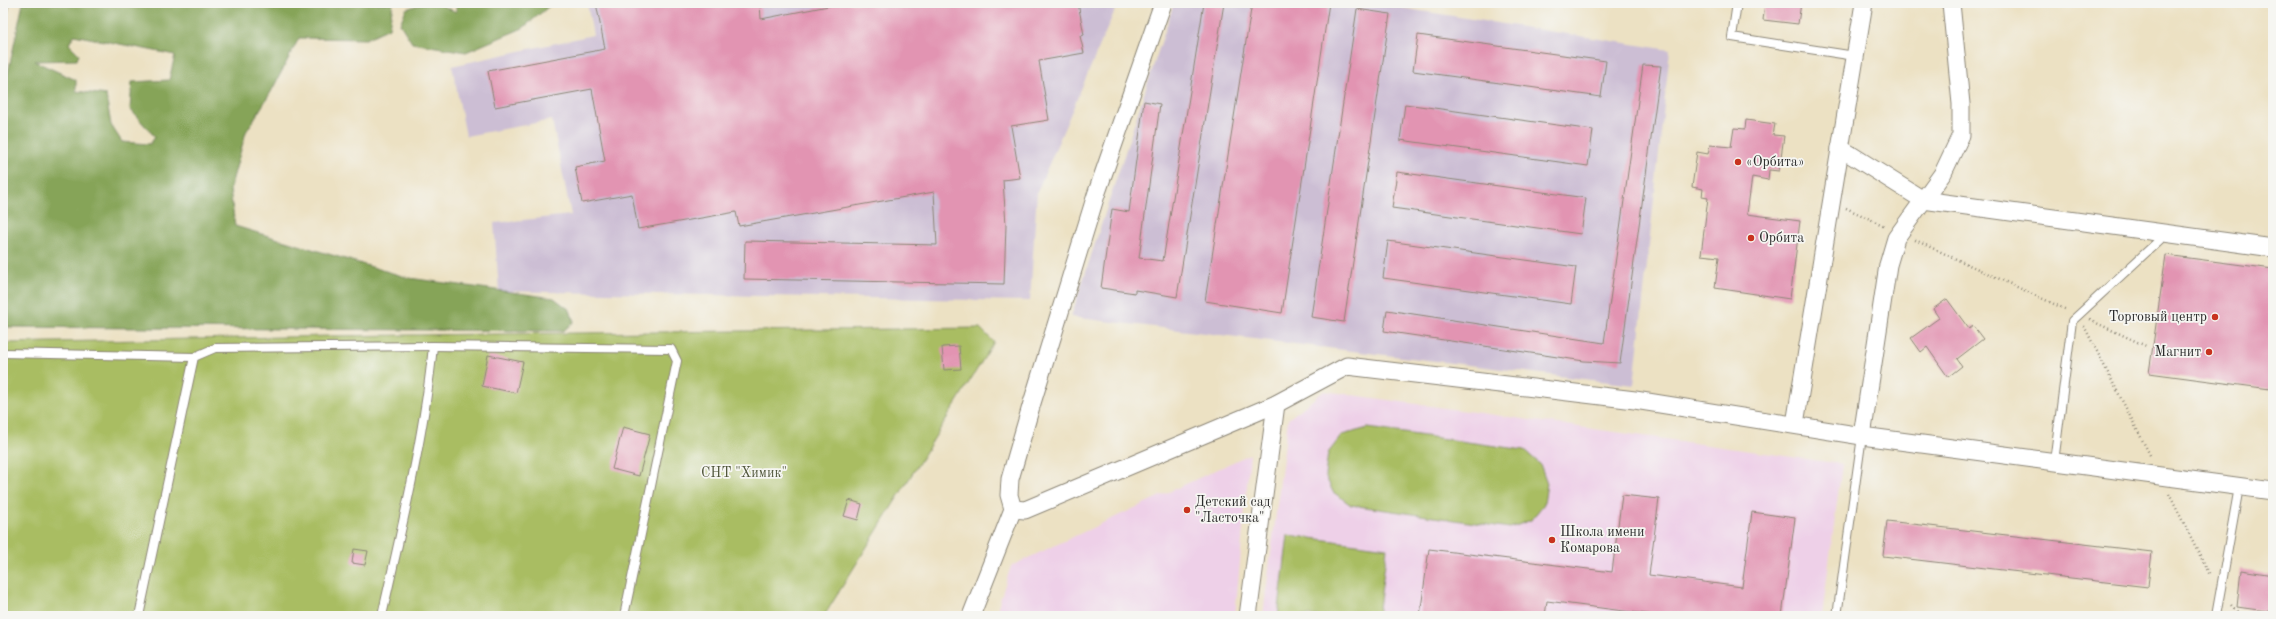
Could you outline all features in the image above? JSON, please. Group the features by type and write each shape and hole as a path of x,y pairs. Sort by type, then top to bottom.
{"street":[{"path":"970,616 1013,508 1009,495 1010,479 1034,395 1096,195 1163,3"},
{"path":"1795,424 1864,3"},
{"path":"1862,436 1888,265 1896,238 1942,174 1961,135 1961,104 1952,3"},
{"path":"1840,148 1923,200 2273,248"},
{"path":"1013,508 1024,510 1276,404 1347,366 1635,400 1795,424 1862,436 2273,491"},
{"path":"1248,616 1276,404"}],"lane":[{"path":"1737,3 1732,37 1855,56"},
{"path":"2054,462 2072,321 2166,233"},
{"path":"382,616 415,467 428,397 433,346"},
{"path":"3,353 194,357 215,348 433,346 671,349 677,361 624,616"},
{"path":"139,616 194,357"},
{"path":"1837,616 1862,436"},
{"path":"2216,616 2239,487"}],"path":[{"path":"1831,201 2146,346"}],"shaded area":[{"path":"587,3 1118,3 1037,192 1030,301 499,291 494,223 571,215 552,120 466,136 452,66 593,35"},
{"path":"1174,3 1370,3 1670,50 1634,385 1071,317"},
{"name":"Школа имени Комарова","path":"1324,391 1842,464 1822,616 1263,616 1288,419"},
{"name":"Детский сад \"Ласточка\"","path":"1250,454 1235,616 995,616 1011,566"}],"green space":[{"path":"3,3 10,3 3,31"},
{"path":"23,3 393,3 389,28 366,39 299,38 271,92 246,132 230,189 235,226 409,278 554,298 570,310 574,322 563,331 3,327 3,96","holes":["74,35 175,55 169,80 132,82 130,109 155,137 150,144 122,142 111,125 106,95 76,91 76,80 34,61 77,60 79,54 69,44"]},
{"path":"424,3 437,3 456,12 456,3 553,3 523,28 466,52 412,43 400,24 406,9"},
{"name":"СНТ \"Химик\"","path":"980,328 994,342 824,616 3,616 3,343 330,336"},
{"path":"1368,428 1524,450 1540,464 1547,483 1544,504 1531,520 1510,528 1351,505 1333,492 1325,475 1328,453 1342,435"},
{"path":"1288,535 1387,548 1378,616 1278,616"}],"building":[{"path":"596,3 760,3 761,19 844,3 1078,3 1084,35 1080,36 1084,53 1039,61 1049,120 1011,126 1020,178 1003,180 1006,225 1004,284 744,279 745,241 937,245 934,192 739,226 736,212 638,229 632,194 582,203 575,167 605,161 592,89 495,107 488,71 605,49"},
{"path":"1204,3 1224,3 1177,297 1135,290 1135,293 1101,288 1112,209 1129,212 1144,101 1160,104 1139,258 1163,261"},
{"path":"1252,3 1329,3 1282,313 1205,301"},
{"path":"1765,3 1801,3 1798,24 1763,20"},
{"path":"1357,9 1390,14 1344,322 1311,317"},
{"path":"1418,35 1606,61 1601,97 1413,71"},
{"path":"1643,65 1661,66 1620,363 1584,361 1384,331 1387,310 1604,343"},
{"path":"1405,104 1593,130 1588,166 1400,140"},
{"path":"1746,120 1775,124 1773,135 1784,136 1779,171 1769,170 1768,180 1752,177 1747,214 1800,221 1790,299 1715,288 1719,257 1701,255 1708,198 1702,197 1703,189 1692,187 1697,152 1708,154 1710,145 1731,147 1734,128 1745,129"},
{"path":"1397,172 1586,198 1581,234 1392,208"},
{"path":"1388,241 1576,267 1571,304 1383,278"},
{"name":"Торговый центр","path":"2166,255 2273,269 2273,366 2270,389 2149,373"},
{"path":"1947,299 1969,329 1973,326 1983,339 1957,359 1962,366 1948,377 1927,347 1921,352 1911,338 1939,318 1933,309"},
{"path":"959,346 961,369 944,370 942,347"},
{"path":"488,355 523,362 516,393 482,386"},
{"path":"623,427 650,434 639,476 612,469"},
{"path":"1622,495 1659,499 1649,575 1742,587 1752,512 1795,518 1782,616 1662,616 1547,601 1545,616 1420,616 1429,549 1612,572"},
{"path":"849,500 862,504 858,520 844,516"},
{"path":"1887,521 2152,552 2148,587 1883,556"},
{"path":"354,549 368,551 365,565 352,563"},
{"path":"2241,570 2273,575 2273,612 2237,607"}],"place":[{"name":"«Орбита»","path":"1738,162"},
{"name":"Орбита","path":"1751,238"},
{"name":"Торговый центр","path":"2215,317"},
{"name":"Магнит","path":"2209,352"},
{"name":"Детский сад \"Ласточка\"","path":"1187,510"},
{"name":"Школа имени Комарова","path":"1552,540"}]}
